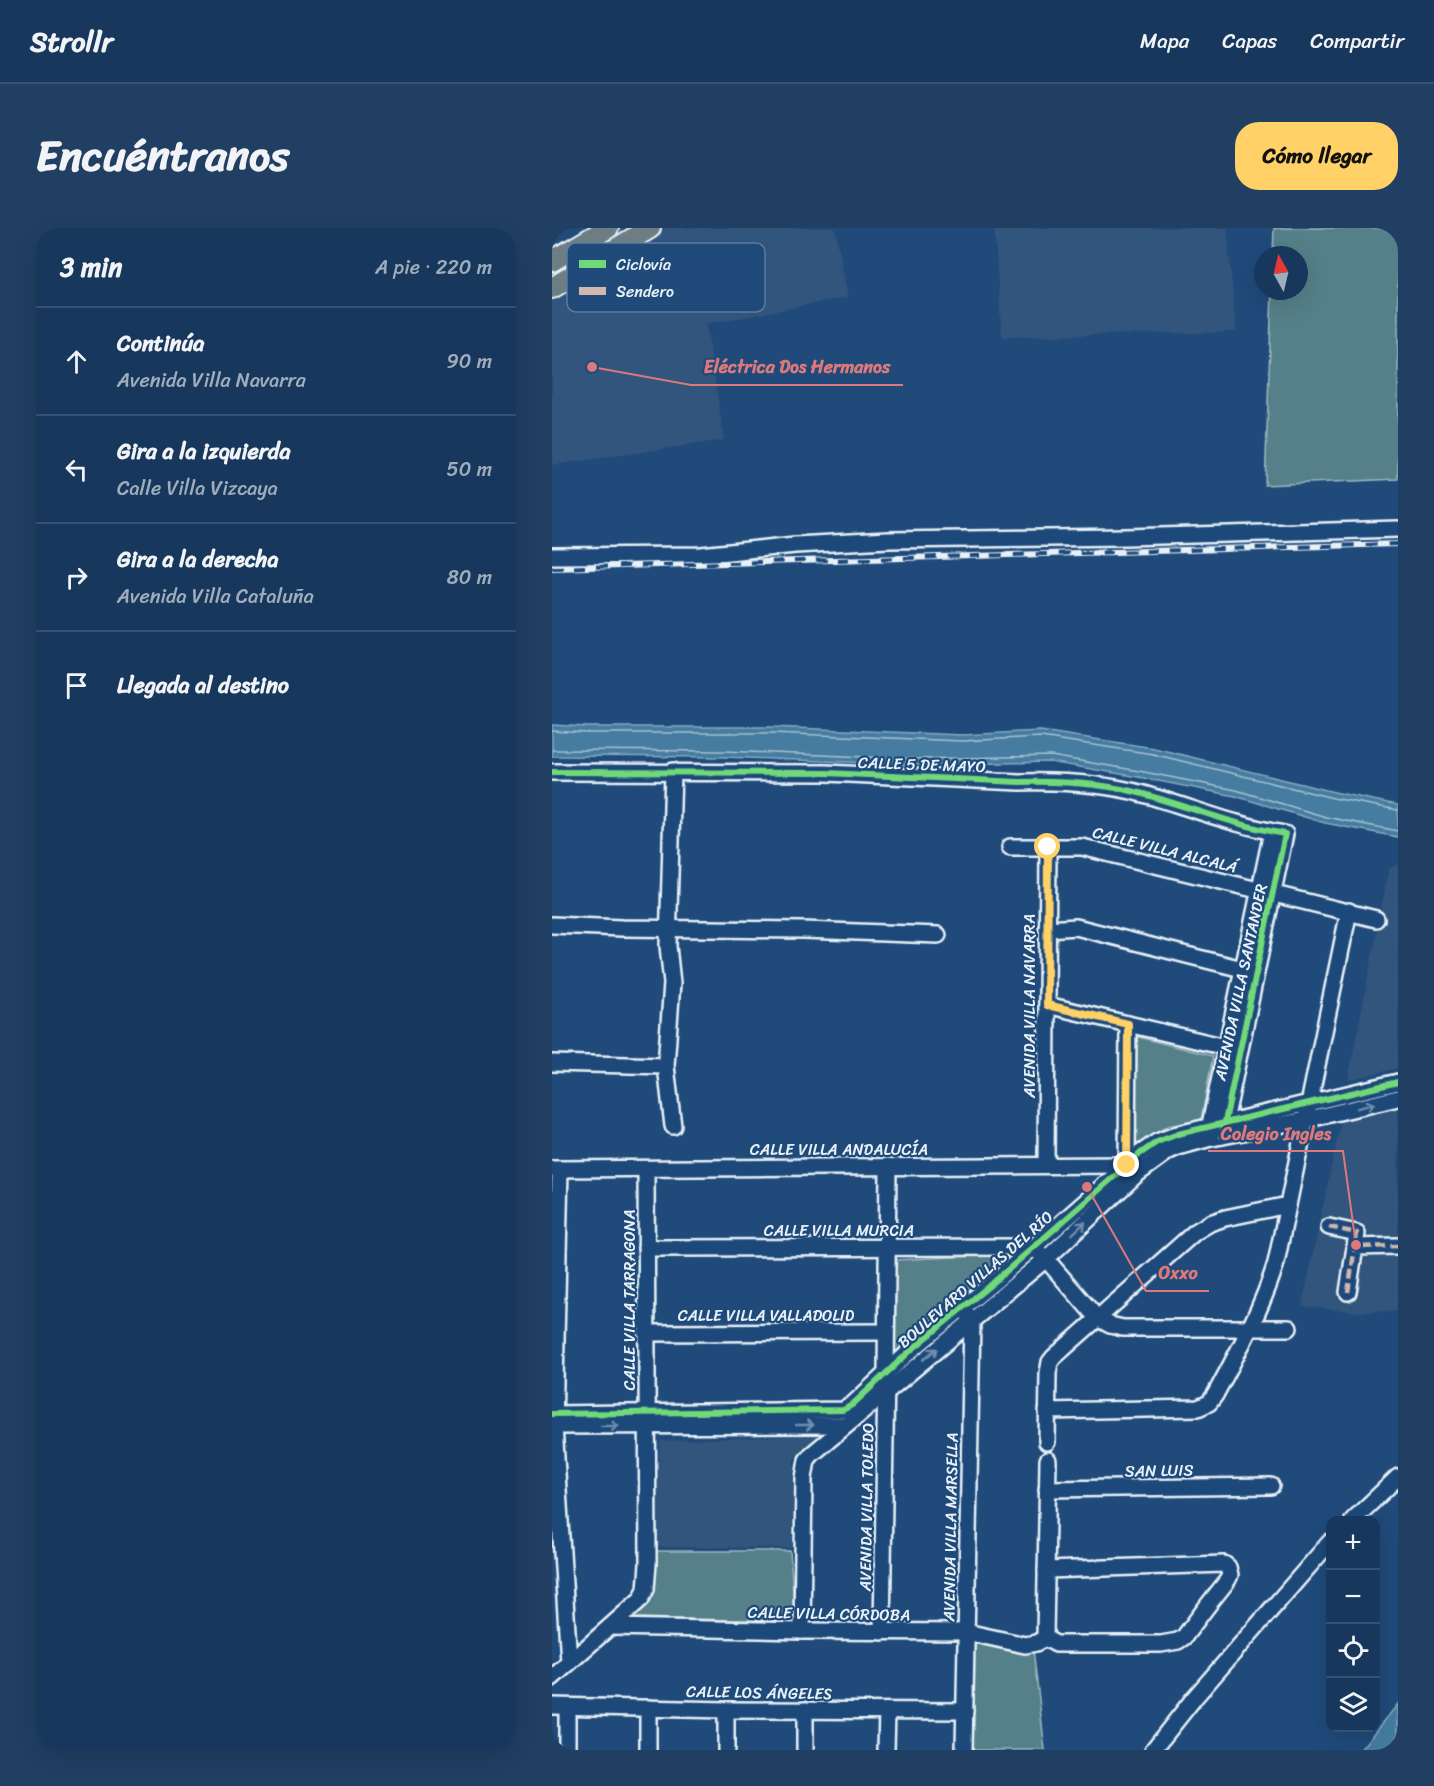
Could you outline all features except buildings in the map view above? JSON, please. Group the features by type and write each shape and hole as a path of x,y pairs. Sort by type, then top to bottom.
{"main road":[{"path":"583,243 608,228"},
{"path":"626,243 650,228"},
{"path":"552,261 567,252"},
{"path":"552,288 567,279"}],"street":[{"path":"552,556 701,555 795,545 888,540 1398,530"},
{"name":"CALLE 5 DE MAYO","path":"552,771 826,774 1095,784 1140,793 1278,833"},
{"path":"673,771 668,946 672,983 666,1065 673,1126"},
{"name":"AVENIDA VILLA SANTANDER","path":"1216,1131 1278,833"},
{"name":"CALLE VILLA ALCALÁ","path":"1010,847 1082,847 1376,918"},
{"name":"AVENIDA VILLA NAVARRA","path":"1046,1166 1048,847"},
{"path":"1047,1412 1198,1408 1209,1403 1215,1395 1251,1328 1276,1263 1349,911"},
{"path":"552,925 938,935"},
{"path":"1047,929 1076,927 1249,971"},
{"path":"1047,1005 1233,1048"},
{"path":"1128,1024 1131,1170"},
{"path":"552,1063 666,1065"},
{"name":"BOULEVARD VILLAS DEL RÍO","path":"1216,1131 1309,1103 1398,1082"},
{"name":"BOULEVARD VILLAS DEL RÍO","path":"553,1420 647,1419 843,1410 852,1405 886,1373 1046,1259 1157,1142 1178,1134 1305,1119 1398,1098"},
{"name":"AVENIDA VILLA TOLEDO","path":"882,1632 888,1166"},
{"name":"CALLE VILLA ANDALUCÍA","path":"556,1169 1046,1166 1131,1170"},
{"path":"556,1169 553,1420 569,1662"},
{"name":"CALLE VILLA TARRAGONA","path":"552,1678 641,1599 646,1589 648,1575 646,1169"},
{"name":"BOULEVARD VILLAS DEL RÍO","path":"647,1419 846,1425 967,1314 1033,1247 1131,1170"},
{"path":"1047,1442 1050,1362 1195,1232 1210,1223 1225,1218 1288,1204"},
{"path":"1329,1227 1398,1246"},
{"path":"1348,1292 1356,1235"},
{"path":"1033,1247 1097,1318 1110,1325 1123,1328 1289,1328"},
{"name":"CALLE VILLA MURCIA","path":"646,1248 1033,1247"},
{"name":"AVENIDA VILLA MARSELLA","path":"964,1750 967,1314"},
{"name":"CALLE VILLA VALLADOLID","path":"647,1333 886,1332"},
{"path":"802,1631 805,1467 812,1454 846,1425"},
{"path":"1046,1570 1224,1564 1228,1567 1230,1575 1184,1637 1178,1641 1161,1644 1056,1644 1046,1638 1046,1570 1048,1460"},
{"path":"1358,1516 1398,1477"},
{"name":"SAN LUIS","path":"1047,1489 1271,1486"},
{"path":"1153,1750 1195,1696 1326,1547"},
{"name":"CALLE VILLA CÓRDOBA","path":"610,1627 966,1632 1025,1645 1046,1638"},
{"path":"560,1706 567,1750"},
{"name":"CALLE LOS ÁNGELES","path":"560,1706 726,1710 965,1711"},
{"path":"648,1708 648,1750"},
{"path":"726,1710 726,1750"},
{"path":"805,1710 805,1750"},
{"path":"886,1750 887,1711"}],"shaded area":[{"path":"649,228 835,228 848,297 706,324 724,440 552,465 552,289 567,280 567,312 765,312 765,243 625,243"},
{"path":"994,228 1227,228 1236,332 1002,337"},
{"path":"1398,863 1398,1068 1348,1080 1389,869"},
{"path":"1398,1107 1398,1311 1357,1312 1302,1306 1341,1121"},
{"path":"820,1435 794,1459 792,1548 654,1547 660,1441"}],"green space":[{"path":"1274,228 1398,228 1398,479 1265,485 1272,300 1308,300 1308,246 1273,246"},
{"path":"1134,1036 1213,1056 1201,1120 1167,1126 1128,1151"},
{"path":"1013,1254 895,1355 893,1260"},
{"path":"649,1551 790,1551 795,1621 632,1618 648,1603"},
{"path":"969,1636 1033,1649 1045,1750 967,1750"}],"water":[{"path":"552,725 771,727 962,735 1041,731 1154,748 1334,792 1398,805 1398,837 1325,823 1235,796 1050,762 916,765 724,757 552,756"},
{"path":"1398,1704 1398,1750 1361,1750 1375,1732 1380,1732 1380,1726"}],"railway":[{"path":"552,568 1398,544"}],"marked path":[{"path":"1329,1227 1357,1233 1355,1247"},
{"path":"1348,1292 1355,1247 1398,1246"}],"cycle path":[{"path":"552,772 826,773 1081,784 1113,787 1143,794 1231,821 1285,834 1222,1136"},
{"path":"552,1414 843,1410 852,1405 909,1352 995,1281 1141,1153 1157,1142 1178,1134 1398,1082"}],"place":[{"name":"Eléctrica Dos Hermanos","path":"592,367"},
{"name":"Oxxo","path":"1087,1187"},
{"name":"Colegio Ingles","path":"1356,1245"}],"route":[{"path":"1048,847 1047,1005 1128,1024 1127,1165"}]}
